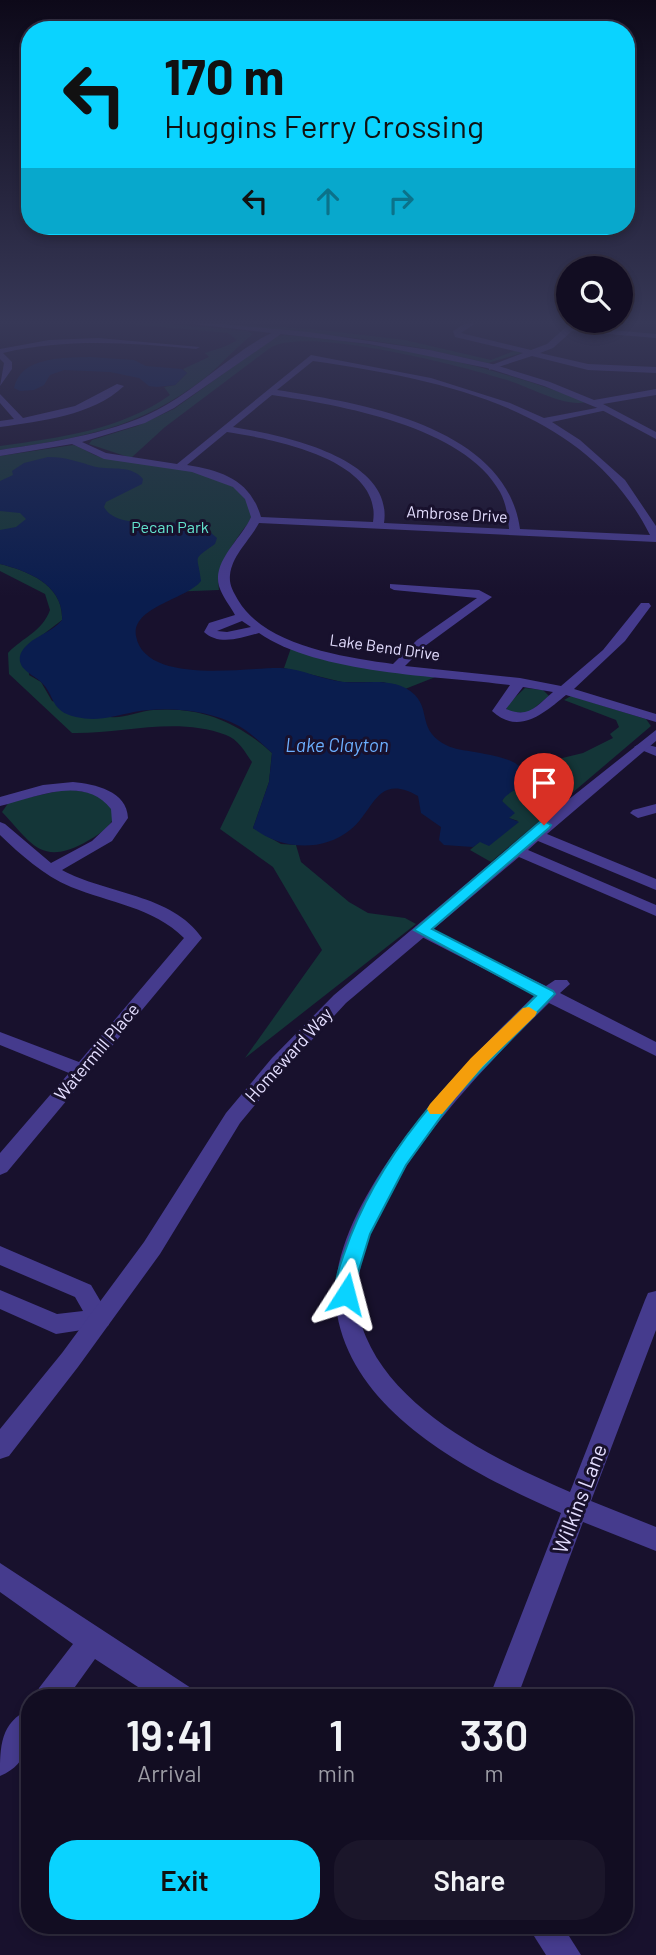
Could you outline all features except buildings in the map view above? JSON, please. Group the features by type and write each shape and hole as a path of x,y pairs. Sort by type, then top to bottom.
{"street":[{"path":"15,414 21,421"},
{"path":"0,424 54,414"},
{"path":"0,453 75,441 110,432 155,414"},
{"path":"180,466 243,414"},
{"path":"378,414 444,441 475,462 502,487 509,502 515,532"},
{"path":"524,414 590,452 608,467 634,496 656,538"},
{"path":"531,417 543,414"},
{"path":"541,422 576,414"},
{"path":"616,414 656,436"},
{"path":"225,429 291,442 314,450 349,469 376,496 380,507 378,526"},
{"path":"75,441 103,456 180,466 218,477 242,489 254,504 256,520"},
{"name":"Ambrose Drive","path":"256,520 656,538"},
{"name":"Lake Bend Drive","path":"256,520 225,566 223,575 229,597 243,617 259,629 309,651 396,668 520,682 563,690 656,719"},
{"path":"394,586 475,593 486,597 421,643 396,668"},
{"path":"520,682 500,706 499,711 517,719 532,716 608,654 627,634 645,606"},
{"path":"243,617 214,626 209,632 218,637 259,629"},
{"name":"Homeward Way","path":"0,1448 152,1248 233,1118 279,1063 340,999 534,834 649,750 656,734"},
{"path":"0,802 52,788 71,787 99,792 118,805 121,815 118,825 109,835 52,869 17,844 0,827"},
{"path":"638,813 656,808"},
{"path":"534,834 656,886"},
{"path":"515,850 656,911"},
{"name":"Watermill Place","path":"0,1167 194,938 182,924 118,896 76,883 52,869"},
{"path":"422,930 554,989 656,1050"},
{"path":"554,989 450,1092 400,1160 378,1196 360,1234 348,1273 346,1294 354,1337 365,1360 411,1412 440,1436 477,1458 577,1507 656,1539"},
{"path":"0,1038 81,1070"},
{"path":"0,1255 83,1292 100,1319 56,1324 0,1299"},
{"name":"Wilkins Lane","path":"506,1689 656,1300"},
{"path":"0,1576 92,1641 167,1689"},
{"path":"56,1689 92,1641"},
{"path":"0,1762 21,1735"},
{"path":"550,1934 565,1955"}],"green space":[{"path":"146,414 83,435 0,450 0,446 66,436"},
{"path":"163,414 182,414 131,458 89,444 92,440 137,426"},
{"name":"Pecan Park","path":"73,445 97,456 189,470 215,477 236,487 249,500 251,517 225,559 219,590 168,592 0,547 0,456"},
{"path":"0,564 32,576 51,589 57,597 62,620 28,646 29,675 41,682 52,701 110,717 153,710 187,711 217,718 246,733 272,753 269,782 253,828 281,844 296,845 301,862 349,902 368,913 405,918 416,924 245,1058 322,950 273,867 220,829 252,762 234,740 207,730 168,726 72,733 9,674 8,653 42,624 50,610 45,594 0,571"},
{"path":"291,648 438,676 405,689 383,682 342,682 284,668"},
{"path":"525,688 543,690 549,696 528,713 507,712 506,706"},
{"path":"571,696 646,719 651,726 491,862 470,850 479,842 518,821 509,818 502,801 505,795 520,787 524,773 521,768 583,753 613,738 610,734 619,727 616,720 564,700"},
{"path":"67,789 103,795 116,814 103,831 69,850 46,851 37,847 2,812 9,802"}],"water":[{"name":"Lake Clayton","path":"48,457 96,467 128,470 143,479 142,484 106,502 104,507 120,519 145,523 194,524 204,527 217,538 215,544 199,556 201,581 142,618 137,626 136,636 143,652 158,662 177,668 223,671 281,668 336,681 399,685 420,701 428,728 438,740 456,749 507,759 522,770 521,783 502,801 515,813 509,818 519,822 489,846 480,842 473,847 444,845 439,840 441,827 421,813 418,796 393,789 384,791 377,797 358,822 339,837 314,845 288,844 253,828 269,782 272,753 239,726 215,716 188,711 147,710 92,719 61,711 45,686 20,663 21,653 29,643 62,620 57,597 51,589 32,576 0,564 0,530 16,527 26,519 20,513 0,511 0,481 13,475 12,471 24,463"}],"slow traffic":[{"path":"436,1109 477,1062 529,1012"}],"route":[{"path":"346,1294 348,1273 360,1234 378,1196 400,1160 450,1092 547,994 422,930 544,825"}]}
